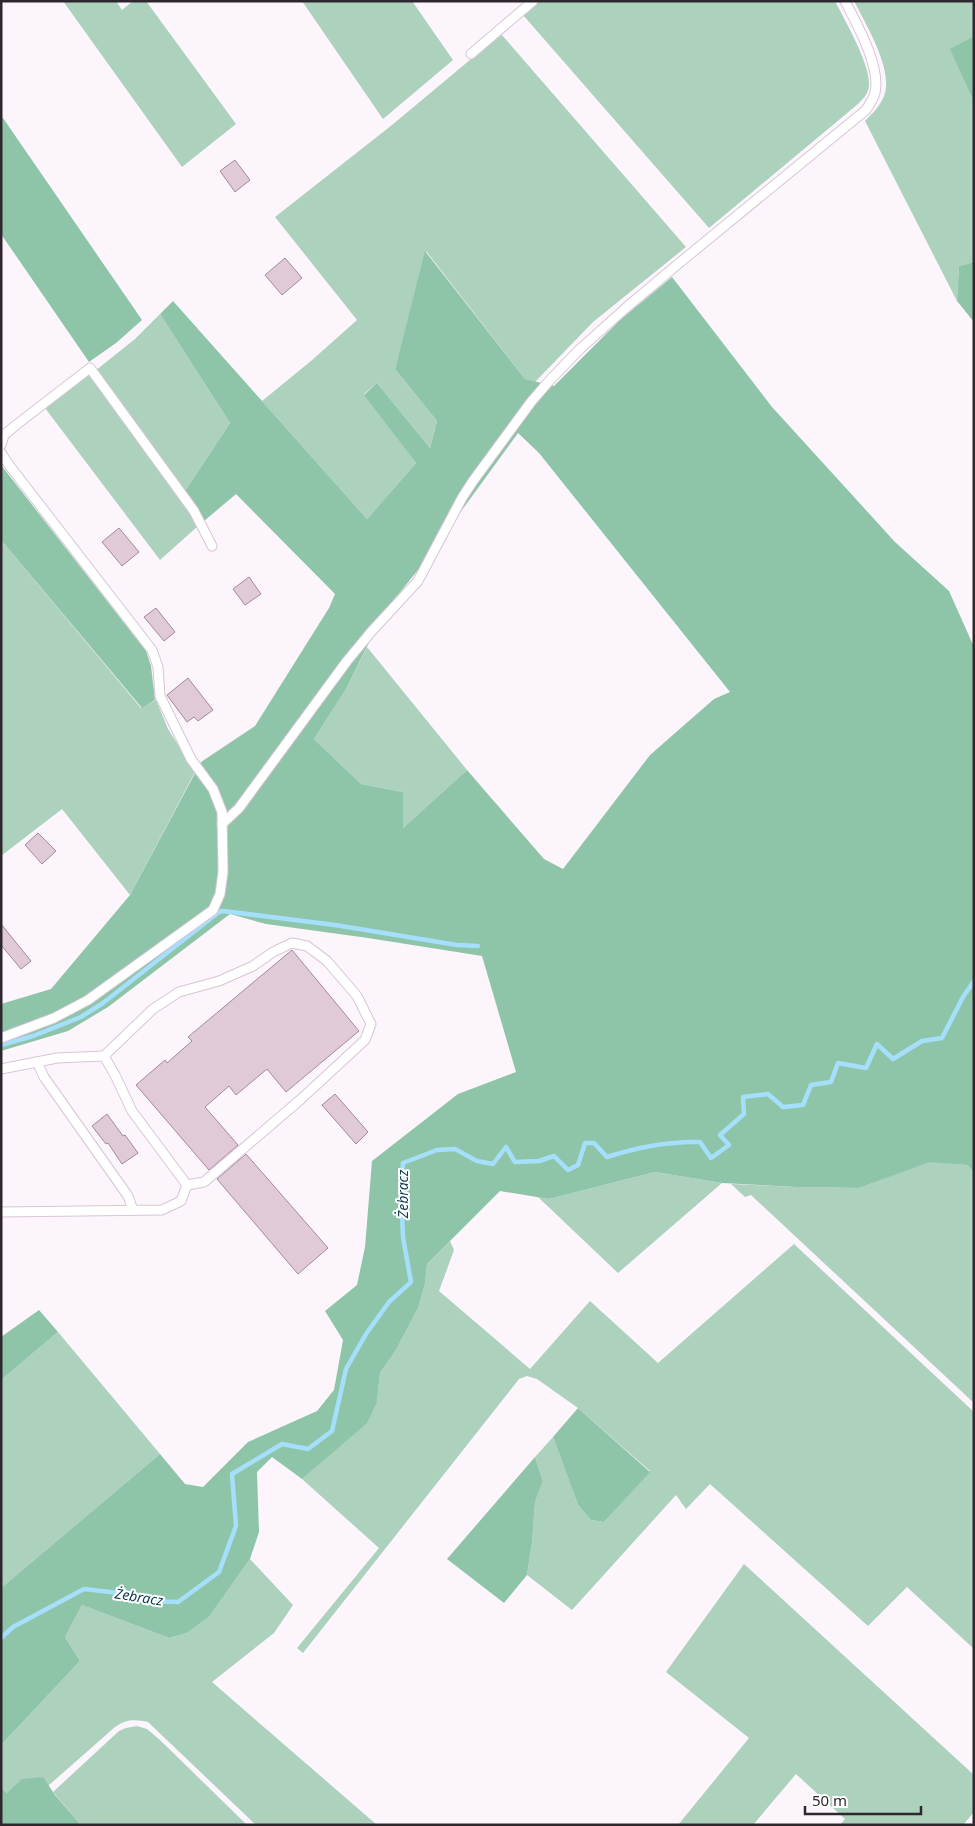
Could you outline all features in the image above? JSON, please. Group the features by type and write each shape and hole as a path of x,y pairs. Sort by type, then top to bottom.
{"lane":[{"path":"471,54 533,1"},
{"path":"222,824 247,798 347,661 418,581 462,498 525,410 550,380 628,306 866,110 875,92 874,72 864,42 846,1"},
{"path":"1,445 4,435 90,368 194,511 212,546"},
{"path":"1,453 152,650 158,667 160,696 191,759 213,789 222,812 223,872 220,894 213,910 88,1000 54,1018 1,1038"},
{"path":"1,1069 57,1058 104,1056 153,1009 179,992 219,981 253,966 273,952 292,943 307,946 327,961 358,996 371,1024 365,1040 300,1100 204,1182 187,1185"},
{"path":"104,1056 116,1075 132,1111 187,1185"},
{"path":"37,1062 44,1077 128,1196 133,1210"},
{"path":"1,1211 162,1210 182,1201 187,1185"}],"green space":[{"path":"63,1 116,1 122,10 133,1 146,1 236,124 182,167"},
{"path":"302,1 412,1 453,60 383,119"},
{"path":"538,1 835,1 866,65 868,90 858,104 709,228 523,15"},
{"path":"854,1 974,1 974,36 951,49 974,102 974,262 959,266 957,301 865,121 873,113 884,96 885,74 877,48"},
{"path":"501,34 686,247 593,322 535,382 525,379 426,251 395,369 437,421 430,448 377,383 364,394 416,463 367,519 262,401 357,320 275,217 392,125"},
{"path":"974,36 974,102 950,49"},
{"path":"1,118 3,118 142,320 116,343 89,362 1,234"},
{"path":"425,251 525,379 554,386 620,320 672,277 772,407 895,542 949,591 974,647 974,1172 967,1165 929,1162 859,1188 722,1183 655,1172 549,1199 500,1191 427,1264 425,1284 418,1308 396,1350 380,1373 377,1402 367,1423 302,1479 272,1457 257,1472 259,1532 250,1559 209,1617 187,1633 169,1638 82,1605 65,1637 80,1661 1,1745 1,1588 160,1454 185,1484 203,1487 248,1442 317,1411 334,1390 343,1340 325,1311 357,1285 365,1247 372,1161 458,1094 516,1072 482,956 266,924 230,914 108,1007 68,1031 1,1051 1,1004 51,989 130,895 201,762 255,726 329,608 335,594 236,494 204,521 185,491 230,423 160,314 173,301 367,519 416,463 364,395 377,383 430,448 437,421 395,369","holes":["518,433 539,453 730,692 714,699 650,755 563,869 544,859 467,770 403,828 403,792 361,784 314,739 346,689 384,612 422,565"]},
{"path":"974,262 974,322 957,301 959,266"},
{"path":"160,314 230,423 185,491 95,371 135,339"},
{"path":"90,374 190,509 198,526 160,560 45,408"},
{"path":"1,465 146,651 151,666 155,700 142,708 1,540"},
{"path":"1,540 141,708 156,700 168,729 195,772 130,895 62,809 1,856"},
{"path":"367,647 467,770 403,828 403,792 361,784 314,739 346,689"},
{"path":"929,1161 967,1165 974,1172 974,1403 751,1195 745,1197 731,1184 859,1188"},
{"path":"655,1172 722,1183 618,1273 538,1197 549,1199"},
{"path":"450,1241 454,1250 439,1291 530,1369 590,1301 658,1363 794,1244 974,1412 974,1649 907,1587 868,1626 710,1484 686,1509 676,1495 572,1610 527,1575 535,1502 543,1481 535,1457 553,1437 578,1505 591,1520 604,1522 650,1471 578,1408 537,1379 527,1376 519,1379 303,1653 297,1648 379,1548 302,1479 322,1461 377,1402 380,1373 396,1350 418,1308 425,1284 427,1264"},
{"path":"39,1310 58,1332 1,1380 1,1337"},
{"path":"58,1332 160,1454 1,1588 1,1380"},
{"path":"578,1408 650,1472 604,1522 591,1520 578,1505 553,1437"},
{"path":"535,1457 543,1481 535,1502 527,1575 504,1603 447,1559"},
{"path":"250,1559 293,1605 274,1633 212,1682 377,1825 256,1825 148,1722 139,1720 131,1720 119,1724 48,1786 42,1777 7,1793 1,1788 1,1745 80,1661 65,1637 82,1605 169,1638 187,1633 209,1617"},
{"path":"744,1564 974,1775 974,1812 963,1825 840,1825 845,1819 796,1774 753,1825 678,1825 749,1738 666,1672"},
{"path":"137,1726 147,1729 160,1740 247,1825 81,1825 53,1792 119,1731"},
{"path":"43,1777 55,1795 81,1825 1,1825 1,1788 7,1793 22,1779"}],"building":[{"path":"235,160 250,180 235,192 220,171"},
{"path":"285,258 302,278 282,295 265,275"},
{"path":"119,528 139,552 122,566 102,542"},
{"path":"249,577 261,594 245,605 233,589"},
{"path":"156,608 175,632 164,641 144,617"},
{"path":"188,678 213,710 198,721 194,717 187,722 167,695"},
{"path":"38,833 56,851 42,864 25,845"},
{"path":"1,924 31,961 21,969 1,945"},
{"path":"292,950 359,1031 286,1092 267,1069 236,1095 229,1086 205,1107 238,1145 209,1170 136,1085 165,1060 167,1063 192,1041 188,1037"},
{"path":"335,1094 368,1132 356,1144 322,1105"},
{"path":"107,1114 138,1153 122,1164 108,1143 106,1144 92,1126"},
{"path":"246,1154 328,1248 298,1274 217,1179"}],"waterway":[{"path":"1,1045 33,1036 81,1017 103,1003 219,912 223,911 335,925 457,945 478,946"},
{"name":"Żebracz","path":"1,1638 13,1627 84,1589 119,1593 145,1601 178,1602 219,1572 236,1526 232,1474 282,1444 308,1449 332,1431 346,1369 366,1334 389,1302 411,1282 403,1237 401,1191 403,1163 437,1150 455,1149 477,1161 493,1164 506,1147 515,1162 539,1161 554,1156 568,1170 578,1165 585,1143 594,1143 607,1157 653,1145 700,1142 711,1158 729,1145 720,1135 744,1114 743,1097 768,1094 783,1107 803,1105 811,1085 831,1082 838,1063 866,1068 877,1044 893,1059 922,1041 942,1038 963,997 974,981"}]}
